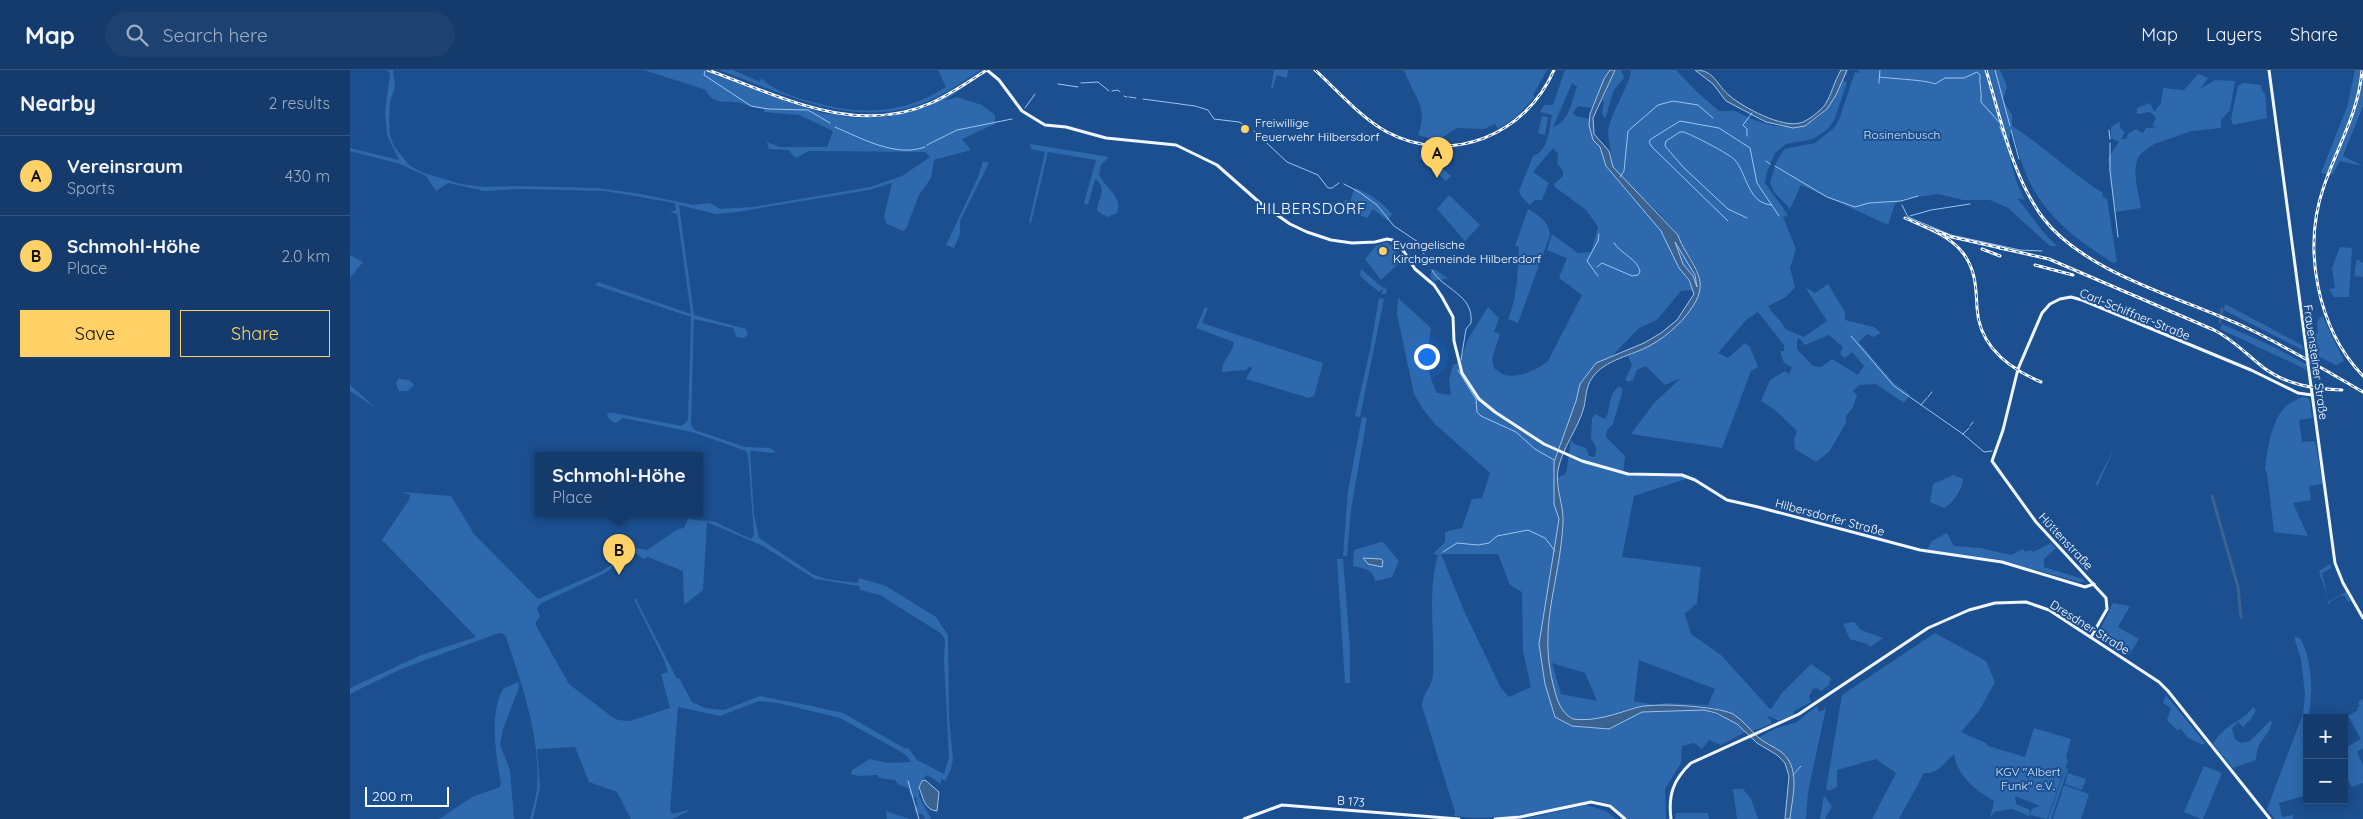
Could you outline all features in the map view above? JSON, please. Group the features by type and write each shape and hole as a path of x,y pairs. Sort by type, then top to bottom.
{"main road":[{"name":"Hilbersdorfer Straße","path":"987,70 999,80 1022,111 1045,125 1066,126 1116,139 1176,145 1217,164 1259,202 1290,224 1307,232 1331,240 1352,243 1375,242 1387,239 1397,241 1415,269 1434,285 1448,308 1453,318 1454,342 1459,367 1473,391 1495,412 1544,444 1576,459 1628,474 1682,475 1739,504 1758,507 1920,550 1996,560 2085,587 2092,582"},
{"name":"Frauensteiner Straße","path":"2269,70 2335,563 2343,583 2363,618"},
{"name":"Carl-Schiffner-Straße","path":"1992,458 2003,430 2018,369 2038,320 2050,304 2065,298 2082,300 2251,370 2298,392 2312,395"},
{"name":"Hüttenstraße","path":"1992,458 1996,468 2036,522 2106,598 2107,609 2091,637"},
{"name":"Dresdner Straße","path":"1671,819 1669,805 1672,788 1680,774 1690,763 1800,714 1928,628 1985,605 2010,602 2036,605 2061,617 2159,682 2270,819"},
{"path":"1495,819 1520,817 1591,802 1610,806 1625,819"},
{"name":"B 173","path":"1244,819 1282,805 1460,819"}],"green space":[{"path":"388,70 393,70 395,87 390,102 390,135 394,146 409,165 421,172 461,184 484,187 598,188 641,194 693,205 710,203 720,209 753,207 870,187 902,176 930,157 925,152 809,151 796,158 788,150 769,149 767,142 780,147 827,147 833,131 799,115 764,112 764,109 741,103 716,100 706,90 644,70 704,70 822,113 857,118 887,117 926,107 970,83 944,101 957,97 982,105 995,115 995,124 962,139 971,150 934,160 931,178 919,195 906,229 903,231 887,224 884,217 892,183 869,190 737,212 715,214 679,205 694,315 746,329 748,335 744,338 737,337 733,328 694,319 691,425 695,430 745,447 770,448 775,451 774,453 750,452 754,515 759,538 814,575 826,579 858,583 859,578 886,586 936,617 948,635 949,718 953,759 951,769 945,781 941,779 941,784 927,775 919,784 919,796 931,819 925,819 922,814 917,814 914,810 917,805 916,798 910,795 908,788 899,785 895,780 880,778 877,775 858,776 851,774 852,770 870,759 887,763 911,762 905,754 840,718 778,703 759,701 720,716 678,707 670,811 673,814 689,811 672,819 631,819 617,792 589,782 575,747 537,749 540,787 533,819 530,819 537,789 536,751 533,731 518,674 506,637 502,633 401,669 350,694 350,688 421,655 476,637 382,540 409,500 410,495 402,492 451,496 474,534 538,599 602,571 635,548 647,550 678,529 684,528 688,519 715,522 751,539 754,535 748,455 746,451 692,432 623,418 616,423 607,416 608,413 614,413 682,426 688,420 691,317 595,285 598,282 691,314 677,214 670,212 676,210 675,203 605,191 518,189 485,191 448,183 436,191 426,176 400,164 350,151 350,148 399,160 387,135 385,112 390,74","holes":["707,522 763,546 815,579 859,586 860,590 880,595 942,634 945,640 944,660 949,757 944,774 917,760 908,748 906,749 843,713 760,696 724,710 705,708 692,702 679,678 677,679 636,599 634,599 668,672 661,674 670,708 630,721 618,720 569,684 535,624 540,616 537,609 540,604 605,573 622,560 636,553 643,559 648,557 683,571 684,605 703,590"]},
{"path":"719,70 733,70 760,82 761,78 780,91 821,104 858,110 876,110 911,104 946,87 938,70 981,70 929,101 895,111 869,113 843,111 793,98"},
{"path":"1274,70 1288,70 1287,78 1277,75 1273,88 1271,88"},
{"path":"1404,70 1547,70 1533,95 1535,97 1516,117 1498,129 1495,124 1484,129 1457,128 1439,139 1432,139 1418,135 1421,125 1421,109"},
{"path":"1565,70 1610,70 1604,79 1592,108 1578,106 1573,113 1576,116 1589,119 1593,140 1600,147 1606,166 1661,231 1693,290 1681,291 1657,320 1639,328 1612,356 1596,363 1583,380 1554,462 1554,504 1559,519 1539,644 1545,684 1555,717 1573,726 1610,729 1642,712 1704,710 1730,720 1747,731 1721,745 1709,740 1702,749 1694,743 1682,746 1681,763 1665,789 1666,819 1627,819 1611,804 1594,800 1515,816 1477,818 1454,816 1455,812 1422,706 1422,701 1433,678 1432,599 1438,555 1433,554 1445,542 1445,532 1462,528 1472,499 1482,498 1490,473 1435,424 1414,394 1397,314 1398,298 1431,328 1428,346 1428,368 1437,393 1451,395 1449,380 1453,365 1460,362 1468,339 1488,307 1499,318 1494,332 1500,334 1492,359 1494,368 1505,375 1511,376 1534,370 1548,361 1582,295 1559,278 1567,258 1547,250 1552,234 1578,253 1591,252 1598,227 1586,210 1555,187 1554,184 1563,176 1563,171 1557,163 1558,154 1553,148 1533,172 1549,183 1542,200 1535,200 1530,205 1521,196 1519,191 1533,156 1542,149 1547,139 1552,115 1540,112 1544,105 1553,105","holes":["1572,83 1577,87 1569,110 1563,120 1553,127","1441,554 1498,554 1510,585 1522,592 1523,651 1531,687 1509,697 1501,688 1465,613"]},
{"path":"1615,70 1621,70 1624,78 1614,90 1605,119 1602,113 1604,101 1602,101"},
{"path":"1631,70 1676,70 1719,111 1734,111 1763,123 1793,127 1812,121 1828,107 1843,78 1849,70 1843,80 1847,82 1835,118 1828,129 1813,139 1786,144 1775,153 1767,172 1765,183 1788,215 1783,217 1796,249 1790,268 1795,287 1786,297 1768,306 1785,329 1804,337 1827,321 1805,287 1815,293 1828,284 1845,312 1845,320 1874,327 1881,333 1873,337 1867,334 1859,342 1893,382 1910,395 1904,403 1876,384 1859,385 1853,391 1857,395 1853,407 1846,416 1846,423 1829,452 1816,462 1795,449 1794,440 1797,431 1775,410 1761,401 1770,380 1785,371 1789,374 1792,367 1784,363 1780,351 1784,351 1784,345 1758,312 1746,320 1718,353 1728,358 1745,343 1750,347 1758,367 1751,371 1722,448 1631,434 1654,403 1681,378 1665,385 1646,366 1637,370 1633,380 1628,382 1625,380 1632,365 1628,356 1654,343 1676,326 1694,302 1699,292 1700,279 1698,270 1676,232 1611,165 1608,136 1609,126","holes":["1829,335 1843,347 1840,354 1845,358 1852,352 1864,366 1858,375 1832,359 1821,367 1813,366 1797,349 1797,340 1799,338 1805,345"]},
{"name":"Rosinenbusch","path":"1857,70 2000,70 2007,86 2003,100 2012,115 2012,126 2103,193 2102,196 2107,199 2117,262 2113,263 2086,245 2062,225 2042,202 2026,174 2011,130 2010,157 2017,184 2025,200 2017,198 2045,234 2057,246 2050,246 2008,208 1990,200 1963,200 1938,194 1904,199 1895,204 1888,225 1801,185 1790,209 1774,192 1770,182 1776,163 1784,149 1815,143 1834,128 1839,120 1855,72 1861,73"},
{"path":"2355,70 2363,70 2363,106 2343,156 2363,166 2340,161 2332,175 2321,173 2347,107"},
{"path":"2198,74 2208,78 2200,89 2215,80 2235,81 2230,110 2221,120 2221,128 2192,131 2154,144 2144,151 2139,156 2136,168 2136,182 2141,208 2115,212 2108,158 2119,142 2111,138 2111,127 2119,122 2121,129 2125,132 2121,139 2126,139 2128,134 2136,129 2143,133 2146,128 2159,127 2152,126 2156,118 2152,113 2137,114 2137,108 2150,103 2154,112 2161,103 2163,88 2184,90"},
{"path":"2243,83 2261,85 2262,91 2265,93 2267,118 2233,125 2231,119 2238,86"},
{"path":"1542,116 1548,117 1545,135 1538,133"},
{"path":"1030,144 1109,157 1101,165 1099,174 1116,197 1118,202 1117,213 1107,217 1097,211 1102,189 1099,182 1095,179 1088,205 1084,203 1096,160 1048,152 1031,223 1029,222 1045,152 1031,149"},
{"path":"1449,151 1431,168 1419,157 1422,152"},
{"path":"983,161 989,163 960,221 960,234 954,248 946,245 978,177"},
{"path":"1439,166 1451,176 1446,181 1434,171"},
{"path":"1355,188 1375,198 1392,214 1388,221 1373,209 1367,218 1342,208 1345,200 1350,201"},
{"path":"1449,195 1480,225 1465,241 1437,209"},
{"path":"1528,209 1546,222 1550,235 1518,323 1508,319 1514,302 1516,284 1519,247 1515,246"},
{"path":"1387,242 1392,246 1400,262 1381,280 1365,259 1376,246"},
{"path":"1674,243 1681,250 1688,263 1695,277 1697,288 1693,276 1683,264"},
{"path":"2340,247 2352,248 2349,297 2334,297 2329,289 2335,288 2332,268"},
{"path":"350,255 363,262 350,278"},
{"path":"2357,259 2363,263 2363,277 2354,276"},
{"path":"1361,269 1383,288 1385,287 1387,290 1386,294 1381,294 1383,289 1379,292 1360,276"},
{"path":"1434,269 1448,278 1434,281 1430,277"},
{"path":"1379,298 1384,299 1360,417 1355,416 1370,350"},
{"path":"2225,304 2302,345 2303,350 2224,310"},
{"path":"1205,307 1208,308 1202,323 1323,363 1314,396 1309,398 1246,379 1252,368 1250,366 1246,370 1222,372 1223,364 1232,350 1234,342 1196,328"},
{"path":"2322,315 2344,361 2336,365 2309,352 2307,338 2318,333 2317,322"},
{"path":"2222,324 2272,346 2306,364 2307,370 2220,329"},
{"path":"398,379 409,380 414,385 408,391 399,391 396,383"},
{"path":"350,385 376,408 350,391"},
{"path":"1618,387 1622,388 1613,424 1607,430 1606,437 1625,456 1623,474 1689,478 1634,496 1622,557 1701,567 1697,603 1685,614 1691,634 1721,655 1770,709 1781,694 1811,664 1831,678 1829,685 1821,691 1817,688 1813,689 1809,696 1811,702 1794,711 1793,715 1779,721 1769,716 1771,724 1753,731 1732,714 1711,707 1661,705 1639,707 1585,721 1569,717 1558,704 1554,696 1550,677 1546,634 1563,526 1558,477 1566,474 1571,440 1574,444 1586,448 1589,456 1594,457 1596,450 1591,439 1592,418 1595,414 1605,419 1614,391","holes":["1639,660 1715,689 1708,705 1666,703 1654,705 1634,701","1552,663 1585,673 1597,701 1561,694"]},
{"path":"2302,397 2308,398 2310,402 2312,418 2299,420 2302,442 2315,441 2323,484 2309,486 2311,500 2293,503 2308,536 2274,532 2267,472 2265,470 2270,437 2276,420 2285,407"},
{"path":"1362,417 1367,418 1351,510 1347,556 1343,556 1348,491"},
{"path":"2115,447 2098,485 2095,485"},
{"path":"1953,475 1963,479 1954,500 1944,508 1930,502 1933,484"},
{"path":"1947,533 1954,546 1980,548 2011,555 2023,549 2025,552 2031,550 2033,552 2051,543 2056,548 2044,559 2044,567 2083,579 2085,582 2079,582 1997,559 1927,550 1932,541"},
{"path":"1381,542 1399,561 1392,577 1375,581 1370,572 1353,566 1354,550"},
{"path":"1337,559 1343,559 1350,649 1350,683 1345,683"},
{"path":"2330,564 2331,568 2322,573 2328,597 2321,577 2319,577 2321,573 2318,572"},
{"path":"2346,592 2350,601 2349,603 2345,596 2342,595 2329,602 2330,604 2327,604 2329,600"},
{"path":"2113,603 2130,606 2118,627 2139,639 2129,655 2126,654 2128,650 2117,651 2097,636"},
{"path":"1854,622 1861,630 1883,638 1870,647 1868,644 1850,639 1843,624"},
{"name":"KGV \"Albert Funk\" e.V.","path":"1935,633 1986,661 1995,682 1979,711 1961,732 1986,743 1988,746 2025,757 2034,728 2071,739 2066,757 2068,761 2047,819 2030,815 2032,809 2040,806 2015,796 2016,804 2030,810 2029,816 2012,809 1994,812 1990,819 1994,801 1968,781 1959,768 1954,754 1937,770 1924,773 1899,819 1872,819 1896,773 1876,759 1837,770 1837,787 1829,791 1826,789 1842,695"},
{"path":"2294,637 2300,638 2309,662 2311,675 2309,714 2303,714 2305,694 2301,659"},
{"path":"518,682 519,687 503,729 500,745 510,770 514,819 439,819 472,797 500,787 495,735 496,710 503,689"},
{"path":"2166,695 2205,743 2203,745 2188,738 2181,729 2177,730 2167,720 2171,708 2163,703"},
{"path":"2363,699 2363,748 2357,752 2363,765 2363,783 2352,787 2348,780 2348,747 2361,739 2348,716 2358,710 2357,708 2360,706 2358,702"},
{"path":"1817,706 1819,712 1826,708 1808,792 1806,819 1790,819 1794,775 1802,765 1793,773 1785,756 1758,738 1774,729 1797,722"},
{"path":"2253,707 2256,710 2243,727 2238,722 2232,728 2235,739 2241,743 2250,741 2270,721 2272,722 2268,733 2260,743 2256,760 2233,768 2213,744 2223,731 2244,717"},
{"path":"2303,714 2303,796 2279,803 2282,817 2293,815 2293,819 2275,819 2267,809"},
{"path":"2204,766 2222,773 2203,819 2201,819 2184,812"},
{"path":"2066,768 2068,769 2051,819 2048,819"},
{"path":"2068,773 2086,779 2082,790 2065,784"},
{"path":"2064,785 2089,794 2081,819 2053,819"},
{"path":"1733,789 1743,789 1751,799 1758,819 1737,819"},
{"path":"1824,795 1832,806 1825,819 1820,819"},
{"path":"1587,805 1606,811 1616,819 1524,819"},
{"path":"886,811 910,819 887,819"},
{"path":"1676,813 1708,813 1709,819 1675,819"}],"shaded area":[{"path":"1610,70 1615,70 1593,118 1594,134 1609,151 1613,167 1678,235 1695,267 1700,283 1700,292 1687,314 1671,331 1644,349 1604,366 1592,378 1587,388 1584,407 1563,454 1557,477 1563,523 1549,624 1549,666 1554,688 1558,702 1563,710 1573,719 1597,718 1643,706 1655,705 1699,707 1733,714 1760,739 1780,751 1791,765 1794,792 1790,819 1785,819 1789,776 1785,763 1777,755 1757,743 1737,724 1716,713 1704,710 1642,712 1609,729 1572,726 1555,717 1545,684 1539,644 1559,519 1554,504 1554,462 1576,401 1580,384 1596,363 1644,343 1661,333 1677,320 1694,294 1689,280 1679,268 1661,231 1606,166 1600,147 1593,140 1589,125 1590,114 1604,79","holes":["1675,242 1695,275 1697,287 1693,276 1683,264"]},
{"path":"1695,70 1711,75 1725,92 1744,106 1774,120 1792,124 1800,123 1814,116 1825,105 1841,70 1847,70 1836,95 1827,109 1805,126 1793,128 1766,122 1726,101 1713,84"},
{"path":"1363,558 1381,559 1383,561 1382,567 1368,564"},
{"path":"925,780 939,792 937,811 929,808 923,799 919,787 922,781"}],"waterway":[{"path":"1879,81 1880,70"},
{"path":"1995,70 2010,126"},
{"path":"705,71 704,75 751,106 768,109 808,110 830,123"},
{"path":"1880,77 1935,84 1945,78 1964,78 1977,72 1980,75 1981,102 1999,122"},
{"path":"1081,83 1098,82 1109,91"},
{"path":"1058,84 1078,87"},
{"path":"1112,91 1118,90 1120,92"},
{"path":"1025,108 1035,94"},
{"path":"1129,97 1136,98"},
{"path":"1143,99 1195,106 1208,110 1214,119 1239,122 1247,126"},
{"path":"1620,177 1624,171 1628,131 1658,105 1673,101 1698,105 1713,118"},
{"path":"1747,136 1747,129 1743,125 1752,113"},
{"path":"927,145 957,130 1012,119"},
{"path":"1728,221 1652,147 1649,142 1651,139 1680,121 1719,128 1750,148 1757,183 1779,216"},
{"path":"835,127 867,141 891,148 914,150 925,147"},
{"path":"2000,127 2009,151"},
{"path":"2011,130 2019,159"},
{"path":"2109,130 2110,139"},
{"path":"1254,131 1287,162 1318,175 1328,188 1332,188 1339,183"},
{"path":"1747,218 1728,209 1684,168 1665,146 1666,141 1680,132 1684,132 1726,154 1735,160 1758,200 1772,205"},
{"path":"2110,143 2110,171 2118,237"},
{"path":"1766,161 1770,164"},
{"path":"1775,166 1827,197 1855,207 1869,203 1901,201 1918,196"},
{"path":"1344,184 1377,205 1394,226 1418,242"},
{"path":"1910,216 1931,210 1970,204"},
{"path":"1902,205 1908,217 1951,235 2020,250 2042,251"},
{"path":"1598,276 1587,261 1598,241 1599,234"},
{"path":"1597,267 1602,263 1632,276 1638,275 1640,272 1639,268 1614,243"},
{"path":"1419,244 1424,254"},
{"path":"1432,270 1443,283 1463,299 1471,313 1471,323 1466,329 1461,360"},
{"path":"2220,322 2222,309"},
{"path":"1851,336 1894,386 1963,434 1984,452 1992,451"},
{"path":"1458,370 1476,399 1477,412 1481,416 1516,432 1535,449 1554,460"},
{"path":"1928,397 1932,392"},
{"path":"1921,405 1927,398"},
{"path":"1970,426 1973,422"},
{"path":"1963,434 1969,428"},
{"path":"2212,496 2238,587 2241,617"},
{"path":"1443,552 1457,543 1478,545 1489,543 1497,536 1528,530 1545,538 1555,551"},
{"path":"1793,775 1801,766"},
{"path":"908,781 919,819"}],"railway":[{"path":"708,70 790,101 818,109 874,116 903,112 931,103 953,92 987,70"},
{"path":"1315,70 1358,111 1377,126 1411,142 1436,146 1461,144 1484,138 1506,127 1525,112 1541,93 1554,70"},
{"path":"1986,70 2008,147 2023,184 2043,218 2061,238 2084,255 2110,270 2247,328 2363,392"},
{"path":"2362,70 2357,100 2329,172 2317,210 2314,235 2318,286 2325,311 2334,335 2347,357 2363,376"},
{"path":"1905,218 1944,236 1963,253 1971,266 1976,286 1979,321 1989,344 1997,354 2017,370 2041,382"},
{"path":"1931,229 1952,237 2005,249"},
{"path":"2000,248 2049,259 2214,330 2234,343 2264,368 2291,382 2321,389 2342,390"},
{"path":"1982,249 2000,256"},
{"path":"2035,265 2073,275"}],"place":[{"name":"Freiwillige Feuerwehr Hilbersdorf","path":"1245,129"},
{"name":"Vereinsraum","path":"1437,178"},
{"name":"Evangelische Kirchgemeinde Hilbersdorf","path":"1383,251"},
{"name":"Schmohl-Höhe","path":"619,575"}],"district":[{"name":"HILBERSDORF","path":"1311,208"}]}
